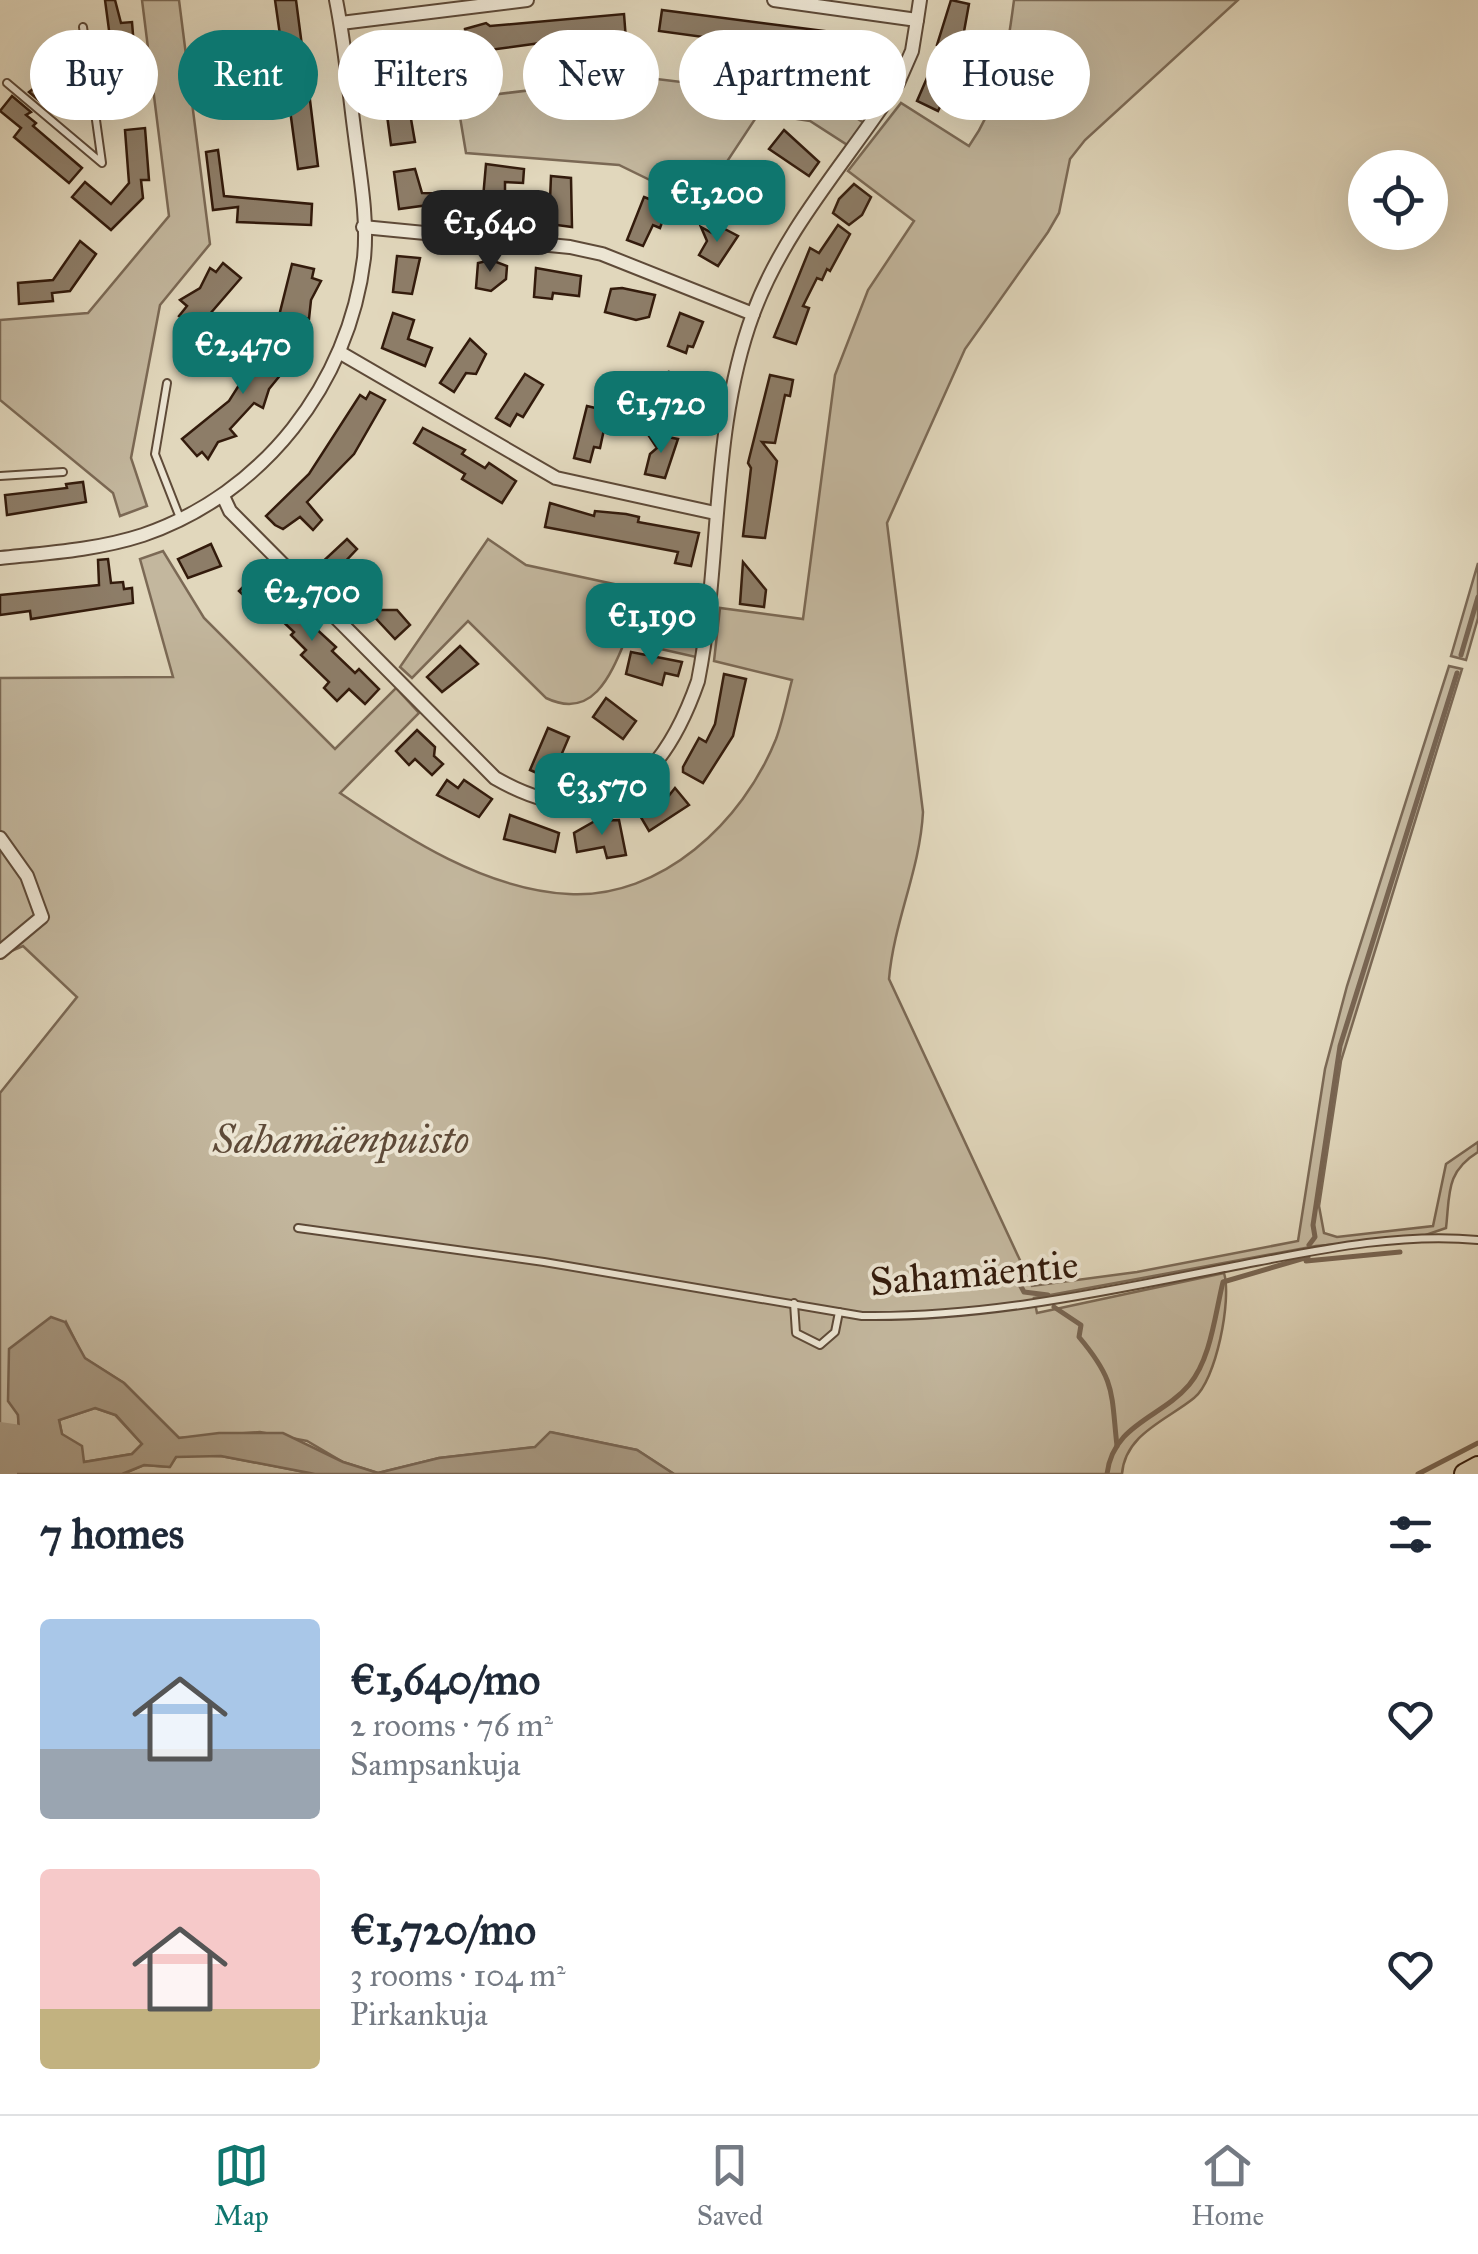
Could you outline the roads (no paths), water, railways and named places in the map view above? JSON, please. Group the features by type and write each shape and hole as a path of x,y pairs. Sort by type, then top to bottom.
{"main road":[{"path":"1465,1474 1478,1467"}],"street":[{"path":"0,558 120,542 181,518 222,496 300,421 339,352 364,256 364,228 336,0"},
{"path":"341,23 528,0"},
{"path":"774,0 918,20"},
{"path":"222,496 230,511 494,778 528,798 560,805 616,796 660,756 684,721 706,641 715,512 734,384 753,314 780,254 898,83 912,51 920,0"},
{"path":"364,228 570,247 602,254 753,314"},
{"path":"339,352 556,478 715,512"},
{"path":"0,838 26,876 42,917 0,952"}],"lane":[{"path":"7,83 102,162 83,28"},
{"path":"167,382 155,434 155,454 181,518"},
{"path":"0,476 62,472"},
{"name":"Sahamäentie","path":"298,1228 412,1242 839,1312 894,1316 1034,1303 1315,1251 1448,1237 1478,1240"},
{"path":"794,1304 796,1333 820,1345 835,1332 839,1312"}],"waterway":[{"path":"1461,655 1478,597"},
{"path":"1309,1245 1315,1237 1313,1225 1340,1046 1457,673"},
{"path":"1306,1261 1400,1252"},
{"path":"1107,1474 1118,1444 1178,1396 1196,1374 1211,1336 1223,1282 1308,1257"},
{"path":"1011,1268 1024,1292 1048,1295"},
{"path":"1054,1307 1081,1325 1079,1337 1106,1377 1117,1446"},
{"path":"0,1437 14,1439 20,1448 0,1454 2,1474"},
{"path":"1418,1474 1478,1443"}],"park label":[{"name":"Sahamäenpuisto","path":"341,1139"}]}
